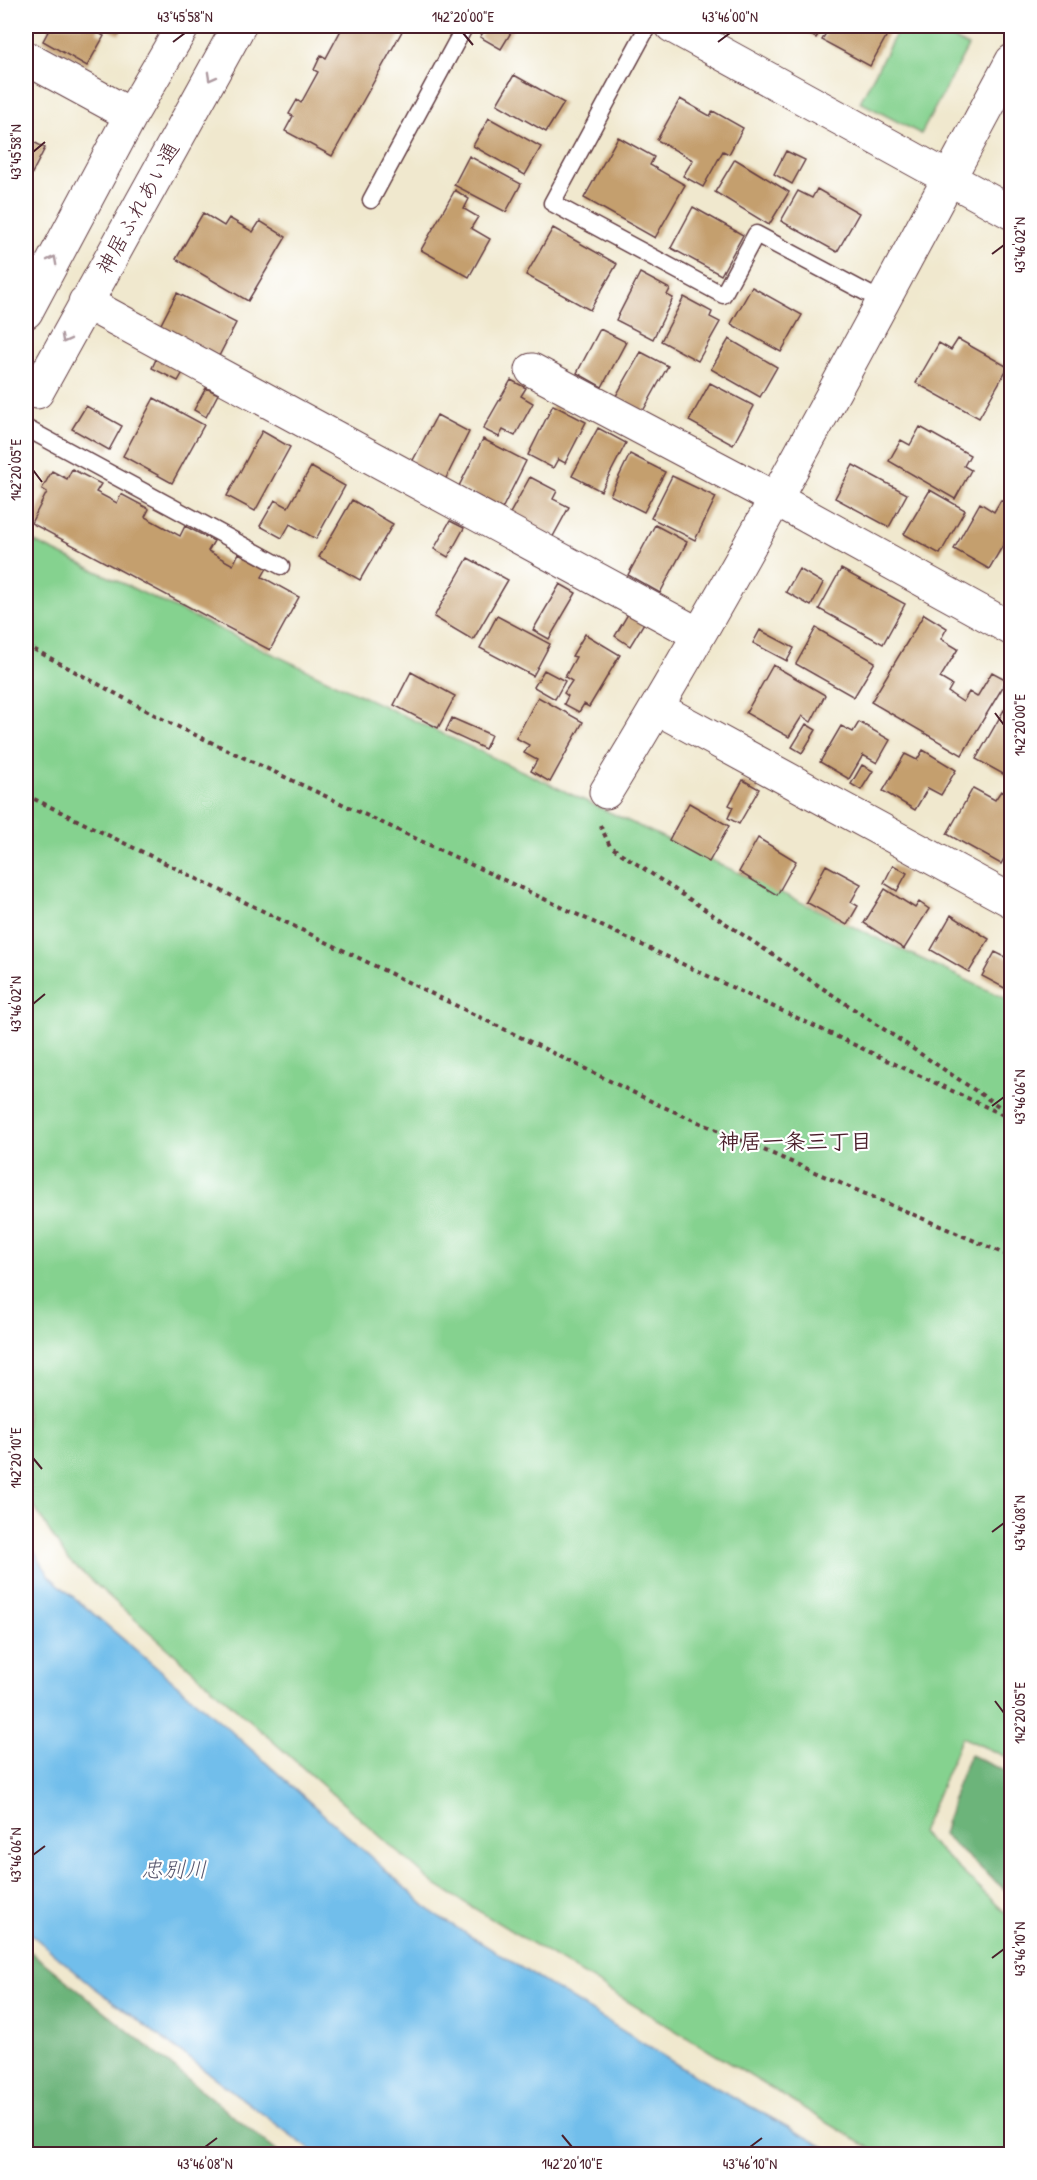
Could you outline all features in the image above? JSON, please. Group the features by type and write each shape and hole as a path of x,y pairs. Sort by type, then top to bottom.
{"street":[{"path":"26,312 131,115 183,26"},
{"name":"神居ふれあい通","path":"31,389 85,302 239,26"},
{"path":"672,26 1011,213"},
{"path":"26,58 131,115"},
{"path":"606,792 657,708 774,498 1011,61"},
{"path":"85,302 698,634"},
{"path":"532,370 774,498 1011,629"},
{"path":"657,708 1011,901"}],"lane":[{"path":"371,200 465,26"},
{"path":"648,26 552,203 723,295 756,234 882,301"},
{"path":"26,428 281,566"}],"path":[{"path":"26,645 168,722 1011,1117"},
{"path":"606,792 598,822 610,846 1011,1117"},
{"path":"26,795 659,1105 1011,1257"}],"green space":[{"path":"900,26 929,26 968,46 921,134 860,102"},
{"path":"26,538 1011,1001 1011,1759 962,1737 921,1833 1011,1918 1011,2154 879,2154 434,1884 67,1559 26,1494"},
{"path":"970,1755 1011,1774 1011,1895 943,1835 956,1787"},
{"path":"26,1948 280,2154 26,2154"}],"water":[{"name":"忠別川","path":"26,1538 50,1577 223,1724 433,1913 697,2077 837,2154 316,2154 91,1985 26,1930"}],"building":[{"path":"51,26 101,26 97,32 104,36 87,66 43,41"},
{"path":"102,26 124,26 119,35"},
{"path":"338,26 405,26 332,156 285,131 293,116 289,114 297,100 301,103 318,72 314,70 321,55 326,58 341,30 337,28"},
{"path":"487,26 515,26 501,49 480,37"},
{"path":"795,26 823,26 816,38"},
{"path":"830,26 892,26 870,66 822,40"},
{"path":"514,75 564,103 546,132 497,104"},
{"path":"680,99 710,116 713,111 743,128 729,154 723,151 703,187 683,176 693,160 657,140"},
{"path":"489,118 541,147 525,175 473,146"},
{"path":"618,137 654,157 650,165 685,185 655,238 584,198"},
{"path":"26,138 45,148 26,185"},
{"path":"786,151 805,160 792,184 774,174"},
{"path":"469,156 521,184 506,212 454,185"},
{"path":"735,159 789,192 769,225 715,192"},
{"path":"817,189 859,213 837,252 781,221 798,191 812,198"},
{"path":"455,190 469,199 464,209 478,217 471,228 490,239 469,277 421,250"},
{"path":"693,207 743,235 721,275 671,248"},
{"path":"203,213 224,226 229,218 253,232 260,221 286,237 248,301 176,259"},
{"path":"553,228 617,264 590,310 526,275"},
{"path":"640,273 670,289 667,295 673,298 653,339 616,320"},
{"path":"752,287 802,315 781,352 731,324"},
{"path":"177,293 236,323 219,356 160,326"},
{"path":"684,297 712,312 710,317 720,322 698,361 661,341"},
{"path":"600,329 626,342 602,387 577,373"},
{"path":"729,339 777,367 760,397 711,369"},
{"path":"958,339 1008,367 979,418 916,383 939,343 951,350"},
{"path":"641,352 668,366 643,411 616,396"},
{"path":"159,353 186,367 178,381 152,368"},
{"path":"511,380 526,388 521,396 533,403 515,436 503,430 499,437 483,429"},
{"path":"710,383 754,406 733,445 689,421"},
{"path":"206,388 218,394 206,417 194,410"},
{"path":"154,398 204,425 172,483 123,456"},
{"path":"553,405 586,422 565,463 558,459 553,468 528,455"},
{"path":"86,406 122,426 109,450 72,429"},
{"path":"437,415 469,432 444,482 411,464"},
{"path":"920,427 970,455 964,466 971,470 955,499 889,461 901,440 910,445"},
{"path":"598,428 626,443 601,491 572,476"},
{"path":"262,431 290,447 255,511 227,496"},
{"path":"483,439 526,461 502,509 459,486"},
{"path":"630,454 665,472 644,512 610,495"},
{"path":"853,465 907,494 889,527 835,498"},
{"path":"311,467 345,486 316,539 290,524 282,538 260,526 275,500 288,507"},
{"path":"72,469 101,484 96,492 117,503 121,494 149,509 145,517 180,536 185,526 214,541 208,551 233,565 239,553 267,568 262,577 299,597 270,650 31,523 47,492 42,489 52,471 67,479"},
{"path":"672,476 716,497 695,540 651,518"},
{"path":"530,477 557,491 553,499 569,507 551,540 508,517"},
{"path":"930,490 965,510 940,554 904,534"},
{"path":"352,500 393,524 360,580 319,557"},
{"path":"1001,500 1012,506 1012,530 989,569 954,549 980,503 994,512"},
{"path":"450,521 464,528 448,557 434,549"},
{"path":"655,525 687,542 660,593 628,575"},
{"path":"468,558 508,580 473,640 434,617"},
{"path":"799,569 823,583 811,606 786,592"},
{"path":"841,569 905,604 883,644 819,609"},
{"path":"560,584 576,593 549,639 533,630"},
{"path":"628,614 644,623 630,646 615,636"},
{"path":"924,614 947,628 941,639 958,649 940,678 952,685 948,692 963,702 969,692 977,697 992,672 1007,680 962,755 871,702"},
{"path":"497,616 550,644 533,676 480,648"},
{"path":"816,628 875,662 854,697 796,664"},
{"path":"760,630 794,648 787,661 753,643"},
{"path":"585,634 620,655 589,707 584,704 579,712 564,704 568,696 564,693 572,681 565,677 576,657 572,656"},
{"path":"773,665 825,695 811,722 802,716 789,737 746,713"},
{"path":"544,670 565,681 555,699 534,687"},
{"path":"411,672 455,696 438,728 394,705"},
{"path":"538,697 583,722 550,782 531,771 537,760 524,753 529,745 516,738"},
{"path":"1004,710 1012,714 1012,779 976,759"},
{"path":"452,718 491,735 485,749 446,731"},
{"path":"859,722 890,740 877,763 863,755 849,779 820,762 841,726 853,732"},
{"path":"806,724 816,730 802,753 792,747"},
{"path":"923,750 956,770 941,795 928,788 915,810 883,791 905,754 917,760"},
{"path":"862,765 873,771 861,790 851,784"},
{"path":"743,780 759,789 739,824 728,818 733,807 729,805"},
{"path":"973,788 995,800 1001,791 1012,796 1012,858 1006,855 1001,864 947,834"},
{"path":"689,803 729,826 709,862 669,840"},
{"path":"758,838 796,861 777,895 739,872"},
{"path":"826,865 861,884 851,902 858,906 847,925 806,902"},
{"path":"893,865 907,873 897,891 884,883"},
{"path":"885,889 915,908 919,902 929,909 904,949 864,923"},
{"path":"951,915 989,939 969,972 931,950"},
{"path":"1012,948 1012,992 982,976 995,952 1007,958"}],"district":[{"name":"神居一条三丁目","path":"795,1141"}]}
